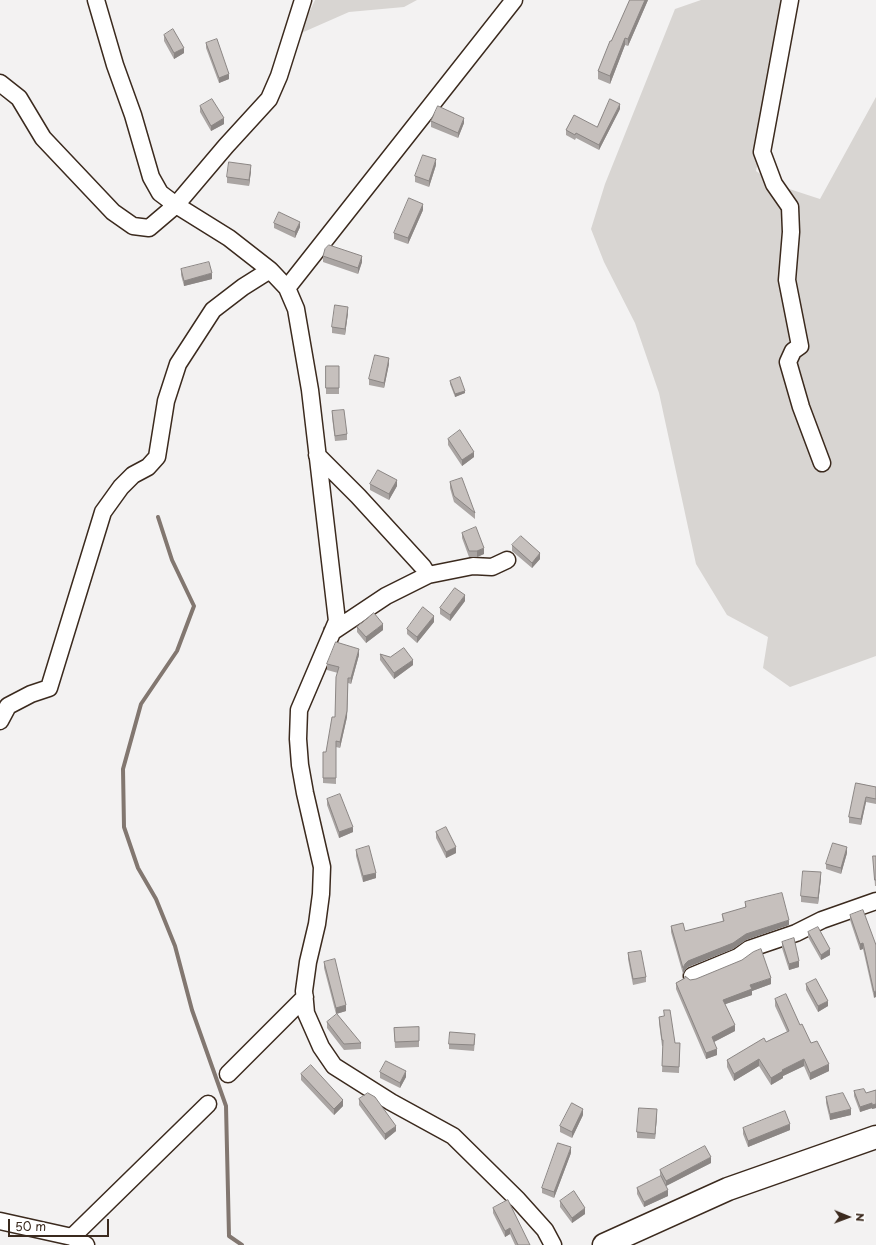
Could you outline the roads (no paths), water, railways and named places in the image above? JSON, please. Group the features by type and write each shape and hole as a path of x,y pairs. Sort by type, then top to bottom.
{"street":[{"path":"96,0 115,65 134,116 151,177 160,193 176,205 229,238 270,270 287,288 296,309 310,390 336,621 299,710 298,739 300,765 322,867 319,909 308,962 305,997 306,1013 320,1047 334,1066 392,1102 453,1136 518,1200 545,1230 553,1245"},
{"path":"0,82 19,98 43,138 113,212 133,226 149,228 176,205 226,146 270,99 279,76 303,0"},
{"path":"287,288 514,0"},
{"path":"790,0 762,152 774,184 790,207 791,232 787,280 800,346 793,352 788,362 801,407 822,463"},
{"path":"0,722 8,706 31,694 49,688 103,512 121,487 133,475 148,467 157,457 166,402 178,364 213,310 243,287 270,270"},
{"path":"317,455 358,496 423,567 428,575"},
{"path":"332,632 386,596 428,575 473,566 492,567 507,560"},
{"path":"692,976 738,957 749,949 796,933 822,920 876,901"},
{"path":"228,1074 305,997"},
{"path":"0,1222 79,1241 208,1104"},
{"path":"604,1245 728,1189 876,1137"}],"waterway":[{"path":"158,517 172,560 194,606 177,651 141,704 123,769 124,827 138,868 156,899 175,946 192,1010 226,1106 229,1236 242,1245"}]}
